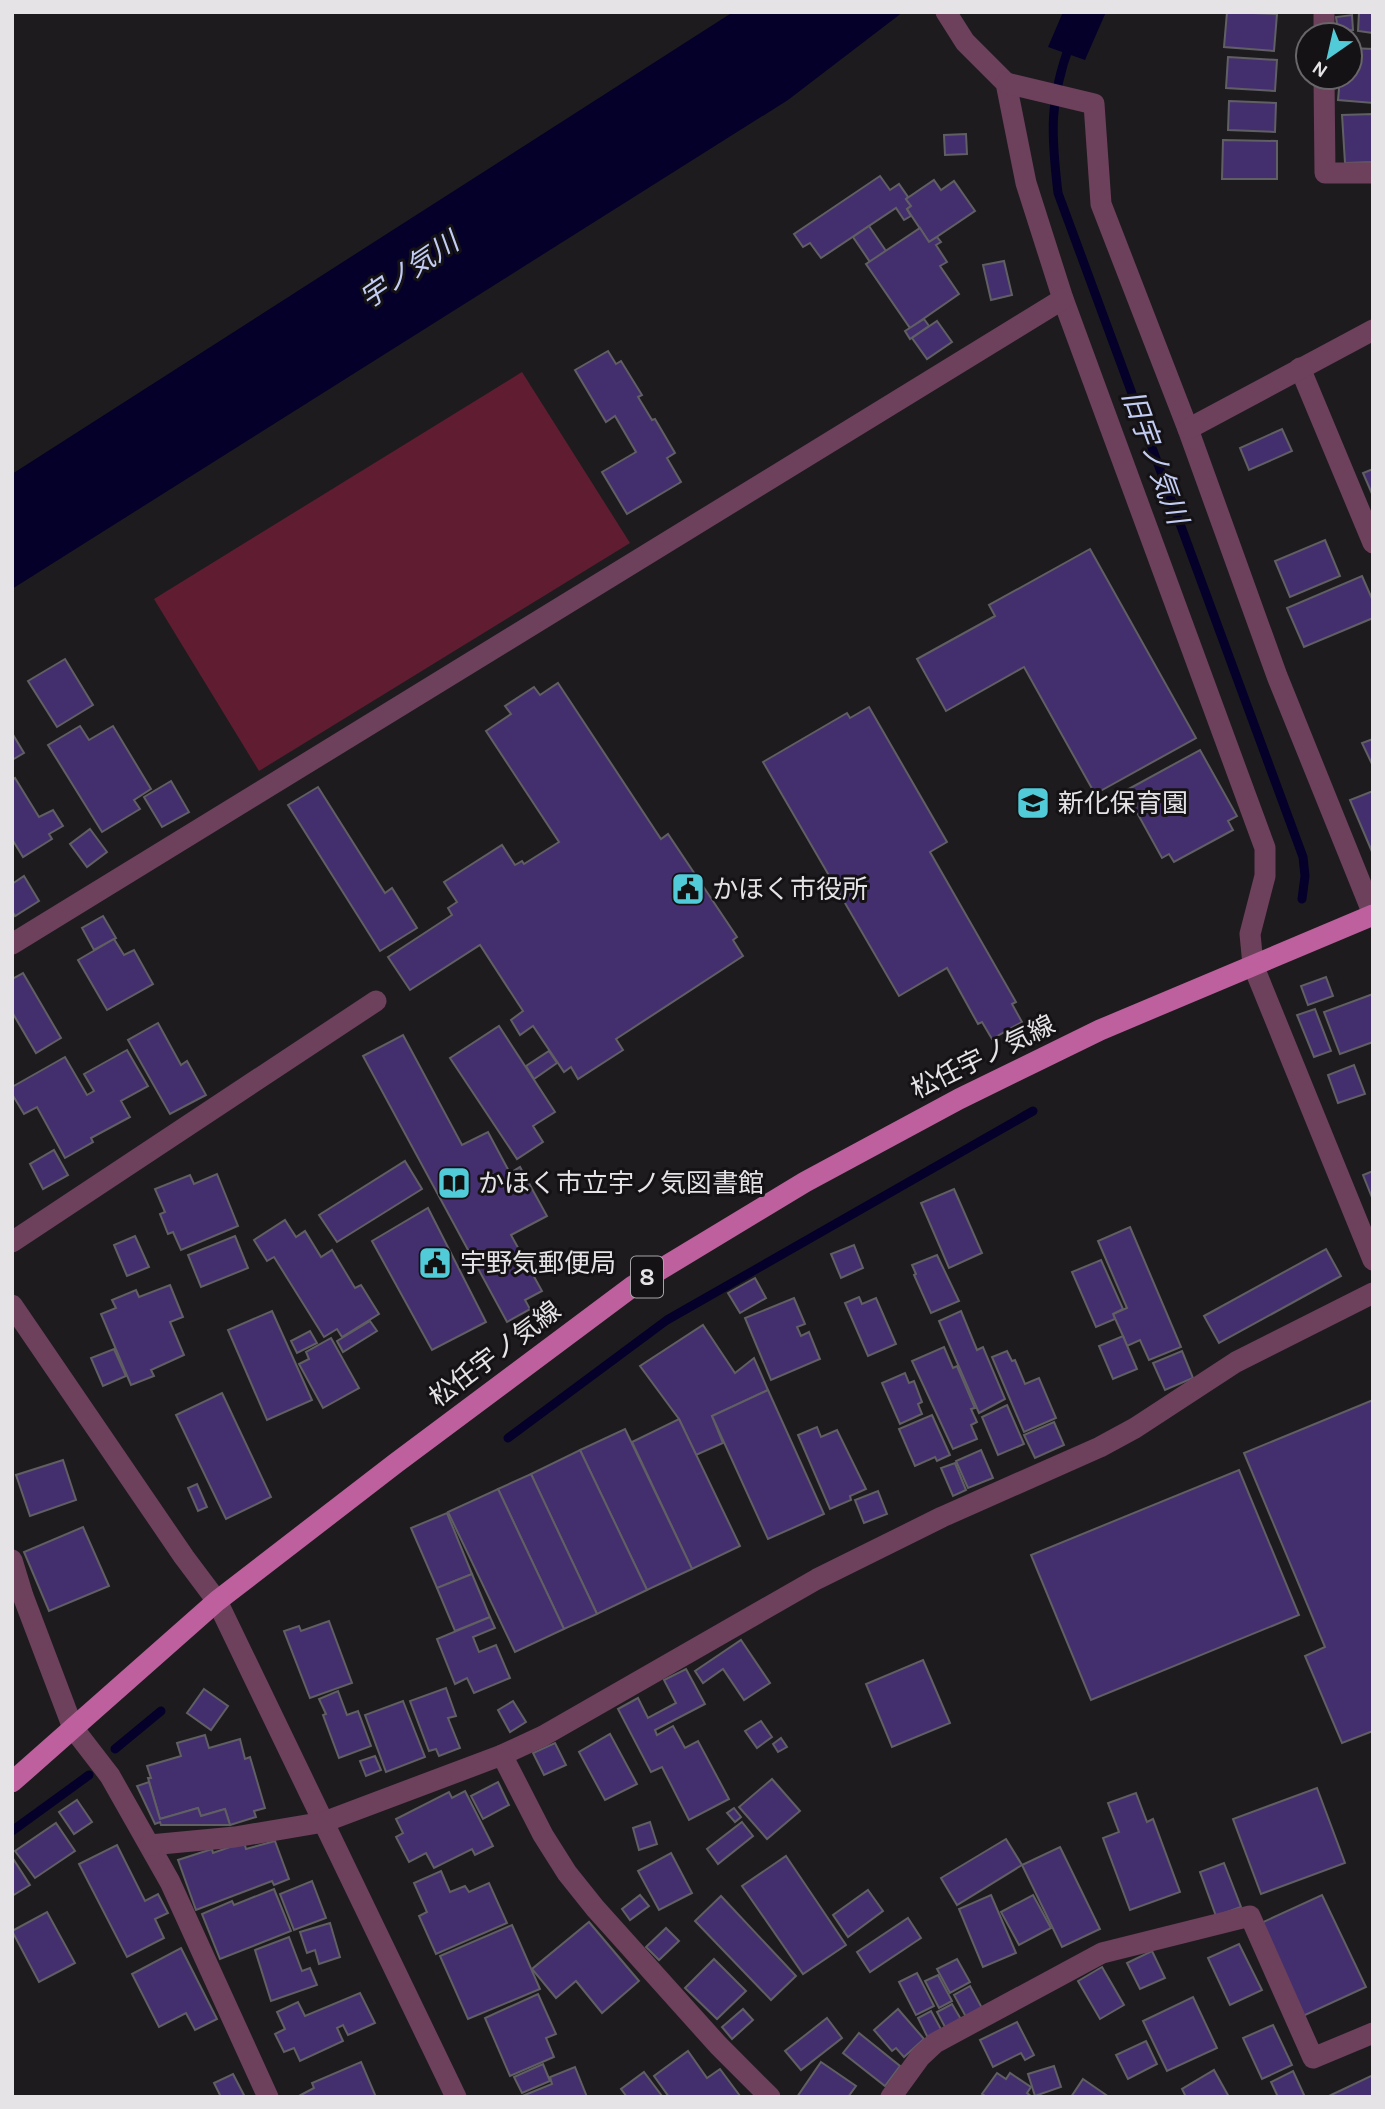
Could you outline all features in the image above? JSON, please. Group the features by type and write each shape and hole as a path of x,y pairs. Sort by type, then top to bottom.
{"main road":[{"name":"松任宇ノ気線","path":"12,1782 217,1601 633,1286 806,1182 959,1099 1100,1030 1373,914"}],"street":[{"path":"946,12 965,42 1006,83 1094,104 1101,204 1188,429 1277,676 1373,914"},
{"path":"1006,83 1026,183 1063,299 1265,848 1265,876 1250,934 1253,965 1373,1260"},
{"path":"1324,91 1325,173 1373,173"},
{"path":"12,944 1063,299"},
{"path":"1188,429 1373,330"},
{"path":"1300,368 1373,543"},
{"path":"12,1242 376,1001"},
{"path":"150,1844 235,1837 324,1822 544,1737 817,1579 942,1517 1100,1447 1135,1428 1236,1362 1373,1293"},
{"path":"12,1305 217,1601 456,2097"},
{"path":"12,1560 23,1596 74,1728 110,1776 170,1882 268,2097"},
{"path":"502,1755 543,1835 568,1873 595,1908 764,2095"},
{"path":"891,2097 920,2057 935,2043 1102,1953 1250,1916 1314,2058 1373,2033"}],"shaded area":[{"path":"522,372 630,543 259,771 154,599"}],"water":[{"name":"宇ノ気川","path":"733,12 903,12 788,100 12,589 12,474"},
{"path":"1063,12 1106,12 1085,60 1048,47"}],"building":[{"path":"1227,12 1277,14 1274,51 1224,47"},
{"path":"1359,12 1373,12 1373,33 1364,32 1364,21 1359,21"},
{"path":"1352,15 1352,21 1337,21 1336,17"},
{"path":"1364,49 1373,49 1373,103 1338,100 1339,91 1364,91"},
{"path":"1228,57 1277,60 1275,91 1226,88"},
{"path":"1229,101 1276,103 1275,132 1228,130"},
{"path":"1373,114 1373,162 1345,163 1342,115"},
{"path":"966,134 967,154 945,155 944,135"},
{"path":"1223,140 1277,141 1277,179 1222,179"},
{"path":"880,176 890,190 899,184 908,197 906,199 911,206 907,209 911,216 904,220 896,208 821,258 810,243 803,247 794,234"},
{"path":"934,180 941,190 954,181 975,211 929,242 907,209 911,206 906,199"},
{"path":"869,226 886,251 870,262 853,237"},
{"path":"920,228 929,242 937,237 941,242 936,245 947,262 940,266 959,294 910,328 866,264"},
{"path":"1004,261 1012,295 991,300 983,265"},
{"path":"924,319 929,326 910,339 905,331"},
{"path":"937,321 952,342 927,359 912,338"},
{"path":"608,351 616,364 621,361 642,395 638,397 675,453 667,458 681,482 627,514 602,472 636,452 615,416 606,422 575,370"},
{"path":"1282,429 1292,451 1249,470 1240,448"},
{"path":"1373,469 1373,496 1363,473"},
{"path":"1325,540 1340,576 1290,597 1275,561"},
{"path":"1090,549 1196,738 1095,794 1024,667 946,711 917,659 995,616 989,605"},
{"path":"1362,576 1373,601 1373,618 1304,647 1287,608"},
{"path":"65,659 93,705 57,727 28,681"},
{"path":"558,683 661,839 668,834 737,937 733,940 743,956 616,1039 623,1050 578,1079 571,1067 564,1072 533,1026 520,1035 511,1020 523,1011 480,945 410,990 388,957 452,915 448,908 457,902 444,882 502,845 515,865 522,861 524,864 559,842 486,731 511,714 505,706 534,687 540,695"},
{"path":"869,707 947,842 930,852 1016,1002 1012,1004 1022,1022 992,1039 982,1022 978,1024 947,968 899,996 763,762 847,713 850,718"},
{"path":"80,726 89,740 113,726 151,789 134,800 140,809 102,832 48,745"},
{"path":"12,733 24,753 12,760"},
{"path":"1373,739 1373,764 1372,764 1362,743"},
{"path":"1200,750 1237,816 1228,821 1233,830 1174,862 1169,854 1162,858 1125,791"},
{"path":"15,778 39,817 53,810 63,826 49,834 52,839 23,857 12,839 12,780"},
{"path":"171,781 189,812 162,827 144,797"},
{"path":"318,787 385,893 392,888 417,928 380,951 288,805"},
{"path":"1373,791 1373,854 1350,800"},
{"path":"90,829 107,852 87,867 70,844"},
{"path":"24,876 39,901 15,916 12,911 12,884"},
{"path":"103,916 116,938 94,950 82,928"},
{"path":"114,939 124,955 134,950 153,984 107,1010 78,960"},
{"path":"23,973 61,1038 36,1053 12,1012 12,979"},
{"path":"1326,977 1333,996 1308,1005 1301,986"},
{"path":"1373,994 1373,1042 1340,1054 1324,1012"},
{"path":"1315,1009 1331,1051 1314,1057 1297,1015"},
{"path":"158,1023 181,1065 187,1061 206,1095 170,1114 128,1040"},
{"path":"499,1026 555,1112 533,1126 543,1142 517,1159 450,1058"},
{"path":"403,1035 462,1145 488,1132 510,1173 520,1167 547,1216 511,1235 542,1291 525,1300 530,1309 507,1322 363,1056"},
{"path":"127,1050 148,1086 121,1101 130,1117 91,1138 93,1142 65,1158 37,1107 24,1114 12,1094 12,1087 65,1057 87,1095 94,1091 84,1074"},
{"path":"549,1051 557,1063 534,1079 526,1066"},
{"path":"1354,1065 1365,1094 1338,1103 1328,1075"},
{"path":"54,1150 68,1175 43,1189 30,1164"},
{"path":"405,1161 422,1189 337,1242 319,1215"},
{"path":"1373,1171 1373,1200 1363,1175"},
{"path":"217,1174 238,1226 181,1250 173,1232 168,1234 160,1214 165,1212 155,1189 190,1175 194,1184"},
{"path":"954,1189 982,1253 949,1268 921,1203"},
{"path":"428,1208 486,1322 432,1350 372,1241"},
{"path":"285,1220 296,1237 305,1231 321,1257 332,1250 355,1288 361,1285 379,1314 342,1337 337,1329 324,1337 274,1257 267,1261 254,1240"},
{"path":"1130,1227 1181,1347 1149,1360 1140,1340 1127,1346 1113,1314 1127,1308 1098,1241"},
{"path":"135,1236 149,1267 127,1276 114,1245"},
{"path":"235,1236 248,1268 201,1287 188,1255"},
{"path":"854,1245 863,1268 841,1278 831,1254"},
{"path":"1326,1249 1341,1276 1219,1343 1204,1316"},
{"path":"937,1255 959,1301 931,1313 912,1265"},
{"path":"1101,1260 1123,1309 1113,1314 1115,1319 1096,1327 1072,1272"},
{"path":"755,1278 766,1298 740,1313 728,1293"},
{"path":"170,1285 183,1317 170,1322 184,1355 151,1370 154,1376 131,1385 101,1314 116,1308 112,1300 136,1290 139,1297"},
{"path":"859,1297 862,1304 876,1298 896,1344 868,1356 845,1303"},
{"path":"794,1298 805,1324 797,1327 801,1336 809,1332 820,1359 771,1380 745,1318"},
{"path":"272,1311 312,1400 267,1420 228,1330"},
{"path":"961,1311 977,1350 983,1347 1005,1399 979,1413 939,1321"},
{"path":"370,1321 377,1331 343,1352 337,1341"},
{"path":"703,1325 735,1373 754,1358 768,1390 712,1416 723,1443 696,1455 679,1419 640,1366"},
{"path":"310,1331 317,1343 297,1353 291,1341"},
{"path":"1123,1336 1137,1369 1113,1379 1099,1346"},
{"path":"331,1338 359,1388 323,1408 299,1364 309,1359 306,1352"},
{"path":"944,1347 953,1368 957,1366 975,1408 971,1409 977,1422 971,1425 977,1439 953,1449 912,1361"},
{"path":"114,1349 126,1376 103,1386 91,1358"},
{"path":"1007,1351 1012,1361 1015,1360 1025,1384 1039,1378 1056,1418 1024,1432 992,1357"},
{"path":"1182,1351 1193,1378 1165,1390 1153,1363"},
{"path":"905,1373 909,1383 914,1381 922,1402 918,1404 922,1414 900,1424 882,1383"},
{"path":"768,1390 824,1514 768,1539 712,1416"},
{"path":"222,1393 271,1497 226,1519 176,1415"},
{"path":"1373,1400 1373,1731 1342,1743 1305,1656 1325,1647 1244,1453"},
{"path":"1007,1405 1024,1444 998,1455 982,1417"},
{"path":"932,1415 950,1455 937,1461 935,1457 915,1466 899,1429"},
{"path":"679,1419 740,1546 692,1569 632,1442"},
{"path":"1054,1422 1064,1445 1035,1458 1024,1435"},
{"path":"817,1427 821,1437 837,1430 866,1489 850,1496 851,1500 830,1509 798,1435"},
{"path":"625,1429 692,1569 647,1590 580,1450"},
{"path":"580,1450 647,1590 597,1614 531,1474"},
{"path":"981,1450 993,1478 968,1488 956,1461"},
{"path":"63,1460 76,1500 30,1516 16,1475"},
{"path":"955,1463 966,1490 953,1496 941,1468"},
{"path":"1239,1470 1299,1615 1091,1700 1031,1555"},
{"path":"531,1474 597,1614 564,1629 498,1489"},
{"path":"197,1484 207,1507 198,1511 188,1488"},
{"path":"498,1489 564,1629 515,1652 448,1512"},
{"path":"878,1491 887,1514 864,1523 855,1500"},
{"path":"447,1513 472,1574 437,1588 411,1528"},
{"path":"83,1527 109,1586 49,1611 24,1552"},
{"path":"472,1574 490,1617 455,1631 437,1588"},
{"path":"490,1617 495,1628 473,1637 479,1652 496,1645 510,1678 474,1693 467,1678 455,1684 437,1639"},
{"path":"329,1621 352,1683 310,1698 284,1631 299,1626 301,1631"},
{"path":"741,1640 770,1683 744,1700 723,1669 703,1683 695,1671"},
{"path":"923,1660 950,1723 892,1747 866,1684"},
{"path":"686,1669 705,1704 655,1730 657,1735 673,1726 685,1748 698,1741 729,1799 689,1820 662,1767 651,1772 618,1709 638,1698 648,1718 676,1703 664,1680"},
{"path":"446,1688 456,1716 448,1718 460,1748 439,1756 436,1749 429,1751 410,1701"},
{"path":"204,1689 228,1706 211,1730 187,1713"},
{"path":"338,1691 347,1715 358,1711 371,1746 339,1758 319,1699"},
{"path":"403,1701 425,1757 386,1772 365,1715"},
{"path":"513,1701 526,1722 510,1732 498,1710"},
{"path":"761,1721 772,1737 757,1748 745,1731"},
{"path":"610,1734 637,1784 605,1800 579,1752"},
{"path":"205,1735 209,1748 240,1739 245,1759 250,1757 265,1808 254,1811 256,1817 230,1825 225,1809 201,1816 198,1808 160,1819 147,1766 181,1756 177,1743"},
{"path":"781,1738 787,1747 778,1752 773,1744"},
{"path":"555,1743 566,1765 544,1775 533,1753"},
{"path":"375,1756 381,1770 366,1776 360,1761"},
{"path":"772,1779 800,1811 767,1839 739,1807"},
{"path":"149,1782 160,1819 198,1808 201,1816 225,1809 230,1825 155,1824 137,1786"},
{"path":"498,1782 509,1805 483,1819 471,1796"},
{"path":"1317,1788 1345,1863 1261,1894 1233,1819"},
{"path":"465,1791 493,1846 475,1855 472,1849 434,1868 426,1853 409,1862 396,1837 403,1833 396,1819 449,1792 452,1798"},
{"path":"1136,1793 1147,1822 1153,1819 1180,1892 1130,1910 1103,1838 1119,1832 1108,1803"},
{"path":"77,1800 92,1822 74,1834 59,1812"},
{"path":"734,1808 741,1817 735,1822 727,1813"},
{"path":"650,1822 657,1844 639,1850 633,1828"},
{"path":"742,1822 753,1836 718,1864 707,1849"},
{"path":"56,1823 75,1851 35,1878 15,1851"},
{"path":"1006,1839 1022,1865 957,1905 941,1878"},
{"path":"275,1841 289,1879 274,1885 272,1881 196,1910 178,1860 212,1849 213,1853 244,1842 246,1849"},
{"path":"117,1845 145,1901 158,1894 168,1913 155,1919 164,1938 127,1957 79,1864"},
{"path":"1060,1847 1100,1929 1062,1947 1022,1865"},
{"path":"671,1853 692,1893 659,1910 638,1871"},
{"path":"786,1856 846,1945 803,1974 742,1886"},
{"path":"12,1857 30,1885 12,1896"},
{"path":"1224,1863 1241,1907 1216,1916 1200,1872"},
{"path":"441,1871 450,1892 465,1886 469,1892 489,1883 507,1923 436,1954 419,1916 427,1912 414,1883"},
{"path":"312,1881 326,1918 294,1930 280,1894"},
{"path":"274,1889 291,1931 220,1959 202,1914 232,1901 234,1905"},
{"path":"868,1890 883,1911 848,1937 833,1915"},
{"path":"640,1895 649,1906 630,1920 622,1909"},
{"path":"991,1895 1016,1953 983,1967 959,1909"},
{"path":"1033,1895 1051,1928 1019,1945 1001,1912"},
{"path":"1322,1895 1366,1987 1303,2016 1259,1924"},
{"path":"721,1896 796,1976 771,2000 695,1921"},
{"path":"47,1912 75,1963 39,1982 12,1931"},
{"path":"908,1918 921,1938 870,1972 857,1952"},
{"path":"589,1922 639,1981 602,2013 576,1981 556,1998 532,1969"},
{"path":"330,1923 340,1957 319,1964 315,1950 307,1953 300,1932"},
{"path":"512,1925 540,1989 468,2019 440,1956"},
{"path":"666,1928 679,1941 659,1960 646,1947"},
{"path":"289,1937 302,1971 310,1968 317,1985 271,2001 255,1950"},
{"path":"1239,1944 1262,1990 1230,2005 1208,1958"},
{"path":"181,1948 217,2019 195,2030 186,2013 159,2027 132,1974"},
{"path":"1152,1951 1165,1978 1140,1989 1127,1963"},
{"path":"714,1959 746,1991 717,2019 685,1988"},
{"path":"957,1959 970,1982 950,1993 937,1969"},
{"path":"1102,1967 1124,2005 1100,2019 1078,1981"},
{"path":"917,1973 934,2006 916,2015 899,1982"},
{"path":"938,1975 952,2001 939,2008 925,1981"},
{"path":"970,1986 982,2008 966,2017 954,1995"},
{"path":"360,1993 375,2023 348,2035 343,2025 337,2028 343,2041 300,2061 294,2048 284,2052 275,2034 285,2029 277,2012 298,2002 305,2016"},
{"path":"538,1994 556,2034 546,2038 554,2057 510,2076 485,2018"},
{"path":"1193,1997 1217,2048 1167,2071 1143,2021"},
{"path":"952,2004 962,2021 946,2029 937,2012"},
{"path":"743,2009 753,2020 732,2039 722,2027"},
{"path":"898,2009 924,2039 904,2057 896,2048 892,2051 874,2030"},
{"path":"931,2011 942,2031 928,2038 918,2018"},
{"path":"827,2018 842,2038 801,2070 785,2051"},
{"path":"1017,2022 1034,2055 1025,2060 1021,2053 993,2067 980,2040"},
{"path":"1273,2025 1292,2065 1262,2079 1243,2038"},
{"path":"859,2033 900,2066 885,2086 843,2053"},
{"path":"1146,2041 1157,2064 1128,2079 1116,2055"},
{"path":"688,2051 707,2078 720,2069 740,2096 669,2097 654,2076"},
{"path":"361,2062 376,2097 297,2097 314,2088 312,2083"},
{"path":"821,2062 856,2086 848,2097 797,2097"},
{"path":"543,2064 550,2081 522,2093 514,2077"},
{"path":"1054,2066 1061,2087 1035,2096 1028,2074"},
{"path":"575,2067 587,2097 520,2097 552,2084 550,2077"},
{"path":"1214,2070 1229,2097 1186,2097 1182,2089"},
{"path":"1293,2071 1305,2097 1278,2097 1271,2082"},
{"path":"644,2072 662,2096 627,2097 621,2089"},
{"path":"997,2073 1006,2079 1010,2073 1031,2087 1027,2093 1032,2097 987,2097 982,2094"},
{"path":"233,2074 245,2097 221,2097 214,2083"},
{"path":"1373,2075 1373,2097 1329,2096"},
{"path":"1083,2079 1109,2097 1071,2097"}],"waterway":[{"name":"旧宇ノ気川","path":"1070,44 1055,101 1053,135 1058,193 1303,857 1305,876 1302,899"},
{"path":"508,1438 667,1320 1033,1111"},
{"path":"115,1749 161,1711"},
{"path":"12,1831 89,1775"}],"place":[{"name":"新化保育園","path":"1033,803"},
{"name":"かほく市役所","path":"688,889"},
{"name":"かほく市立宇ノ気図書館","path":"454,1183"},
{"name":"宇野気郵便局","path":"435,1263"}]}
